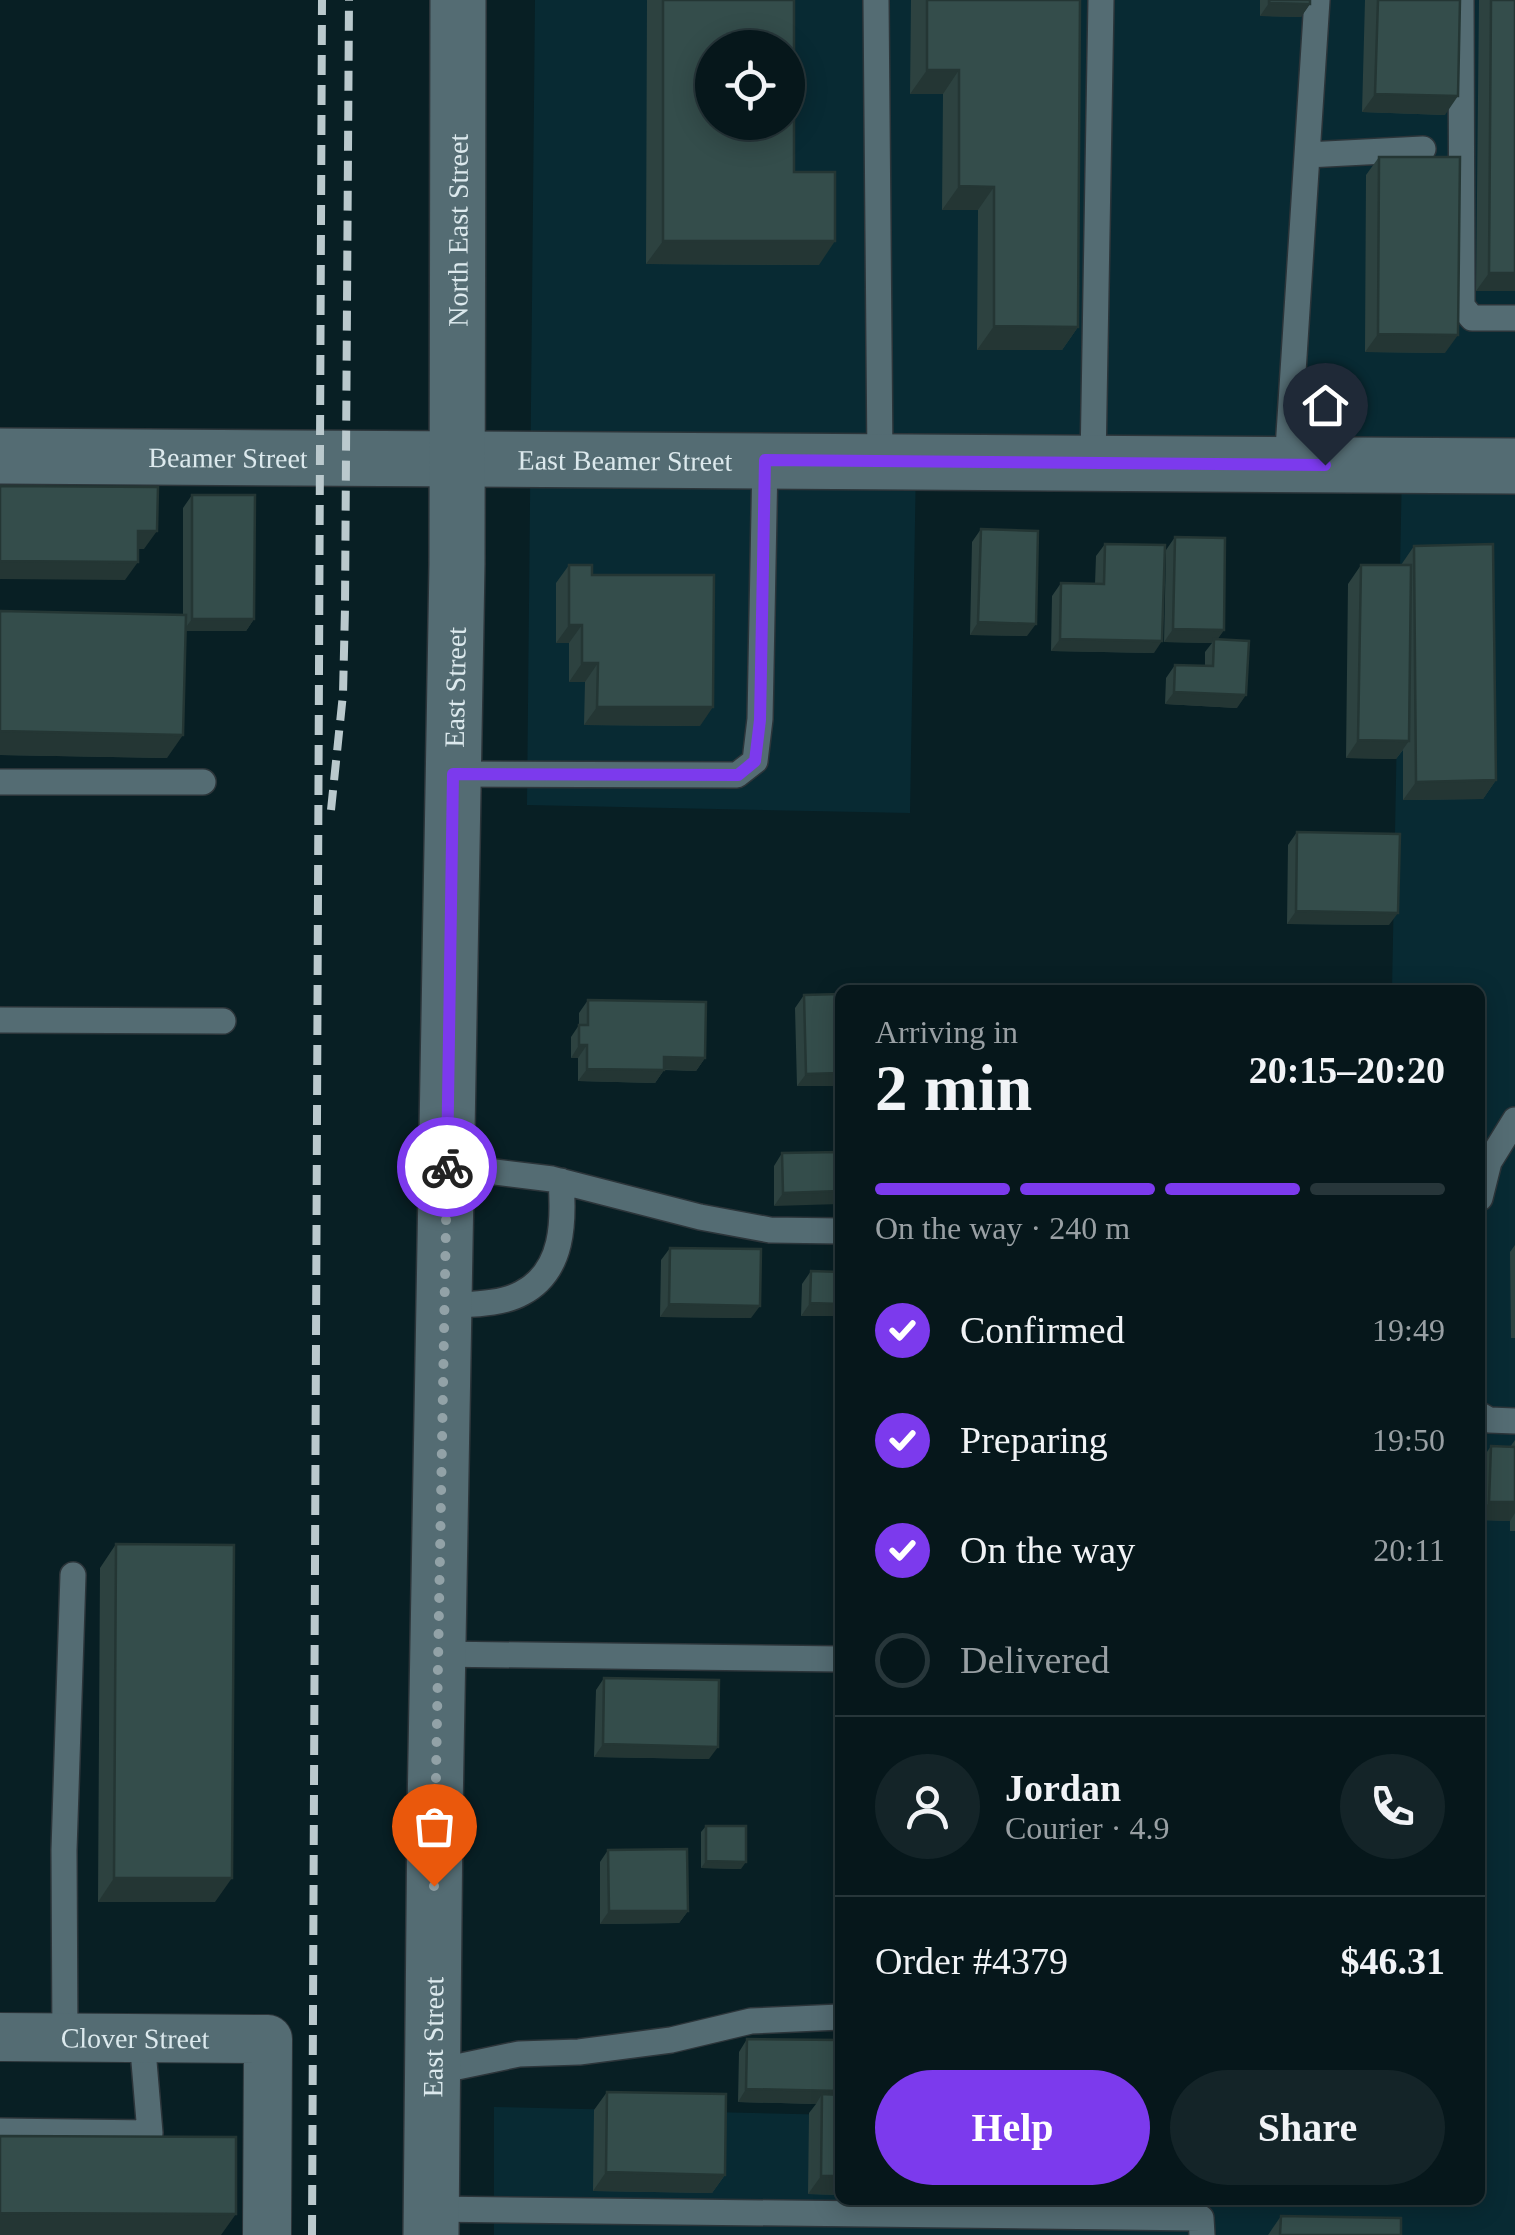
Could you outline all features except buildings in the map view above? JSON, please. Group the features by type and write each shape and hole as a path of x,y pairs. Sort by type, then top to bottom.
{"main road":[{"name":"North East Street","path":"456,458 458,0"},
{"name":"Beamer Street","path":"0,456 456,458"},
{"name":"East Beamer Street","path":"456,458 1515,466"},
{"name":"East Street","path":"431,2222 456,458"}],"street":[{"name":"Clover Street","path":"0,2037 268,2039 267,2235"}],"lane":[{"path":"876,0 880,461"},
{"path":"1093,463 1101,0"},
{"path":"1287,464 1317,0"},
{"path":"1462,0 1462,306 1472,318 1515,318"},
{"path":"1307,155 1423,149"},
{"path":"453,774 738,775 755,761 760,720 765,460"},
{"path":"0,782 204,782"},
{"path":"0,1020 223,1021"},
{"path":"1485,1178 1489,1162 1515,1120"},
{"path":"447,1166 560,1181 770,1230 835,1231"},
{"path":"444,1306 504,1299 534,1285 552,1261 563,1233 560,1181"},
{"path":"1485,1418 1515,1421"},
{"path":"66,2038 64,1850 73,1576"},
{"path":"438,1654 835,1659"},
{"path":"432,2072 520,2054 580,2052 671,2040 752,2021 835,2017"},
{"path":"0,2131 150,2133 142,2038"},
{"path":"431,2222 1202,2218 1202,2235"}],"shaded area":[{"path":"535,0 1515,0 1515,2235 494,2235 494,2107 835,2115 835,2205 1485,2205 1485,985 1392,985 1402,465 916,463 910,813 527,805"}],"railway":[{"path":"312,2235 322,0"},
{"path":"331,810 343,694 345,609 349,0"}],"way so far":[{"path":"434,1886 447,1167"}],"route":[{"path":"447,1167 453,774 738,775 755,761 760,720 765,460 1325,465"}]}
